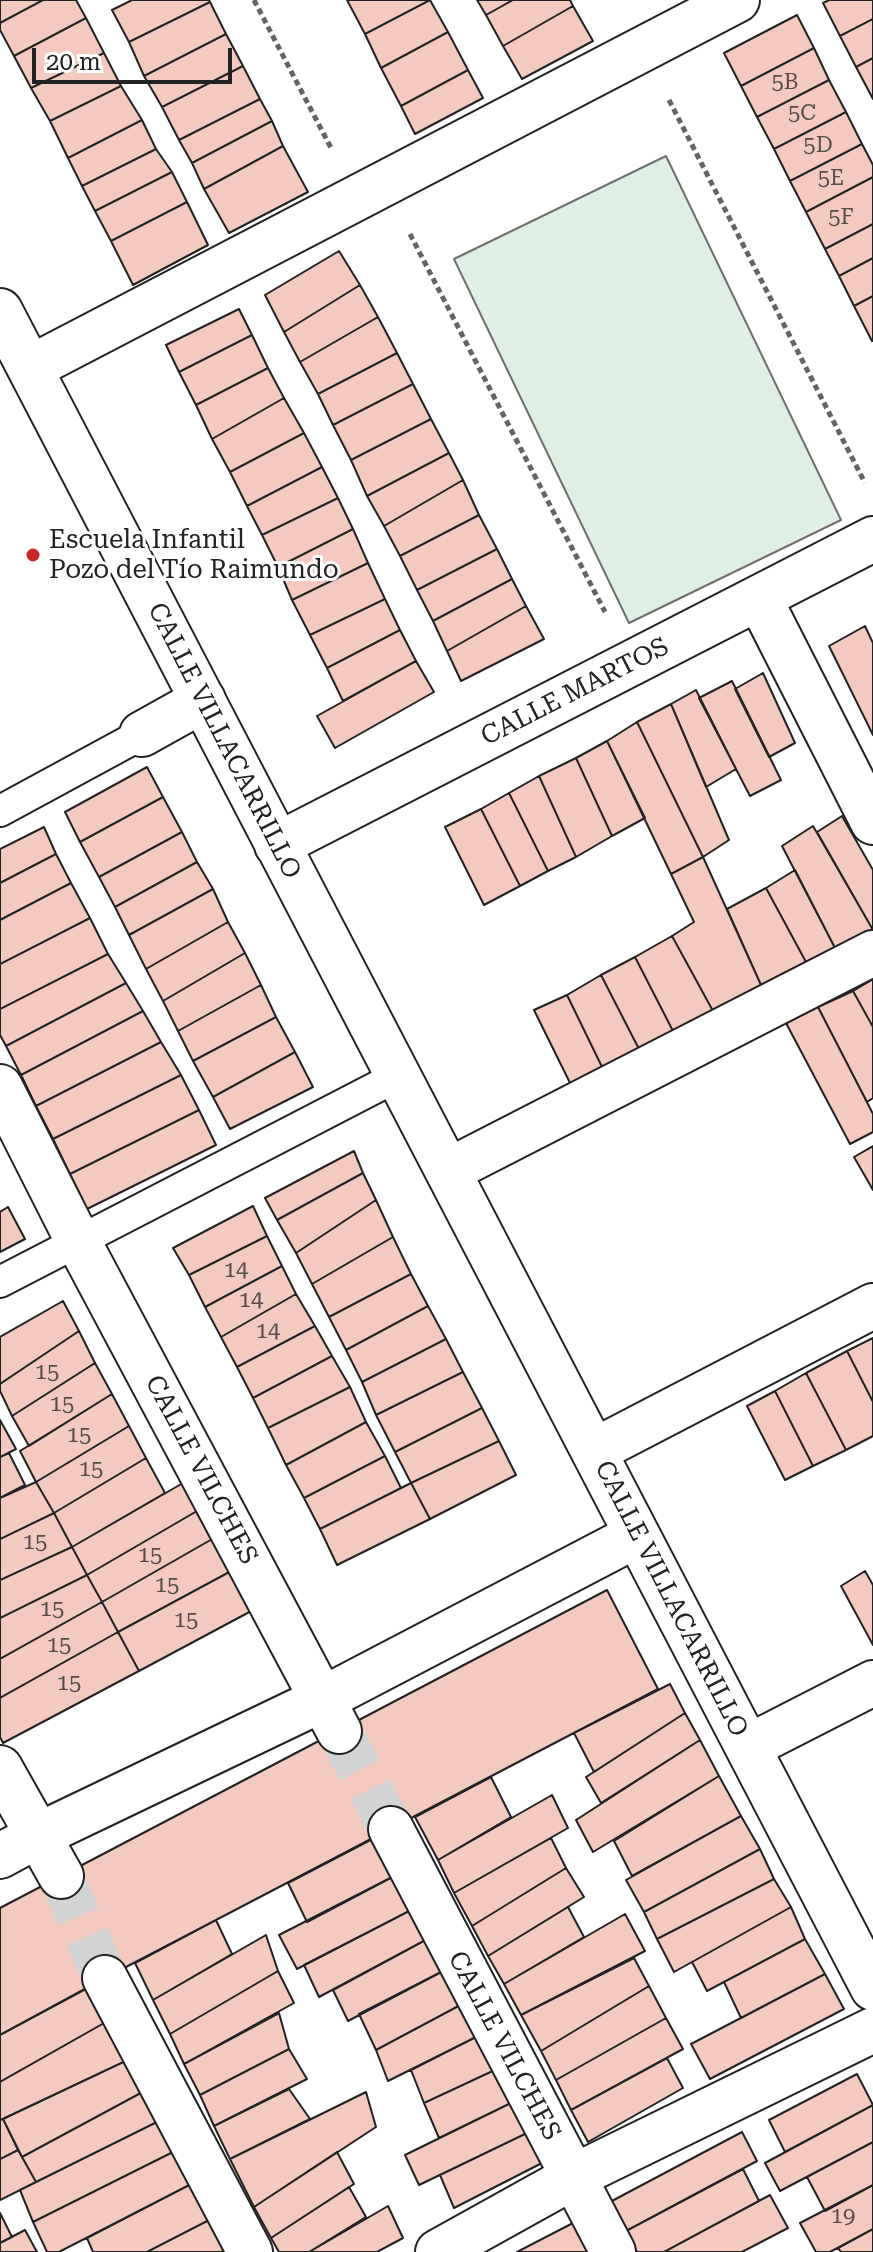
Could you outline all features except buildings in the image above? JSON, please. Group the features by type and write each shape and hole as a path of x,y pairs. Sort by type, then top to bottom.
{"street":[{"path":"30,368 737,0"},
{"name":"CALLE VILLACARRILLO","path":"0,311 873,1988"},
{"name":"CALLE MARTOS","path":"277,845 873,539"},
{"path":"759,598 873,822"},
{"path":"142,734 203,700"},
{"path":"448,1171 873,953"},
{"name":"CALLE VILCHES","path":"0,1087 78,1241 331,1715"},
{"name":"CALLE VILLACARRILLO","path":"594,1451 873,1306"},
{"path":"19,1846 331,1715 637,1535"},
{"name":"CALLE VILLACARRILLO","path":"748,1747 873,1683"},
{"path":"0,1768 19,1846 61,1876"},
{"name":"CALLE VILCHES","path":"391,1829 613,2252"},
{"path":"105,1978 250,2252"},
{"path":"438,2252 573,2177 873,2030"}],"lane":[{"path":"0,811 142,734"},
{"path":"0,1282 398,1076"}],"path":[{"path":"254,0 370,191 631,663"},
{"path":"642,49 866,484"}],"green space":[{"path":"666,156 841,520 629,623 454,259"}],"tunnel":[{"path":"339,1731 391,1829"},
{"path":"61,1876 105,1978"}],"place":[{"name":"Escuela Infantil Pozo del Tío Raimundo","path":"33,555"}]}
